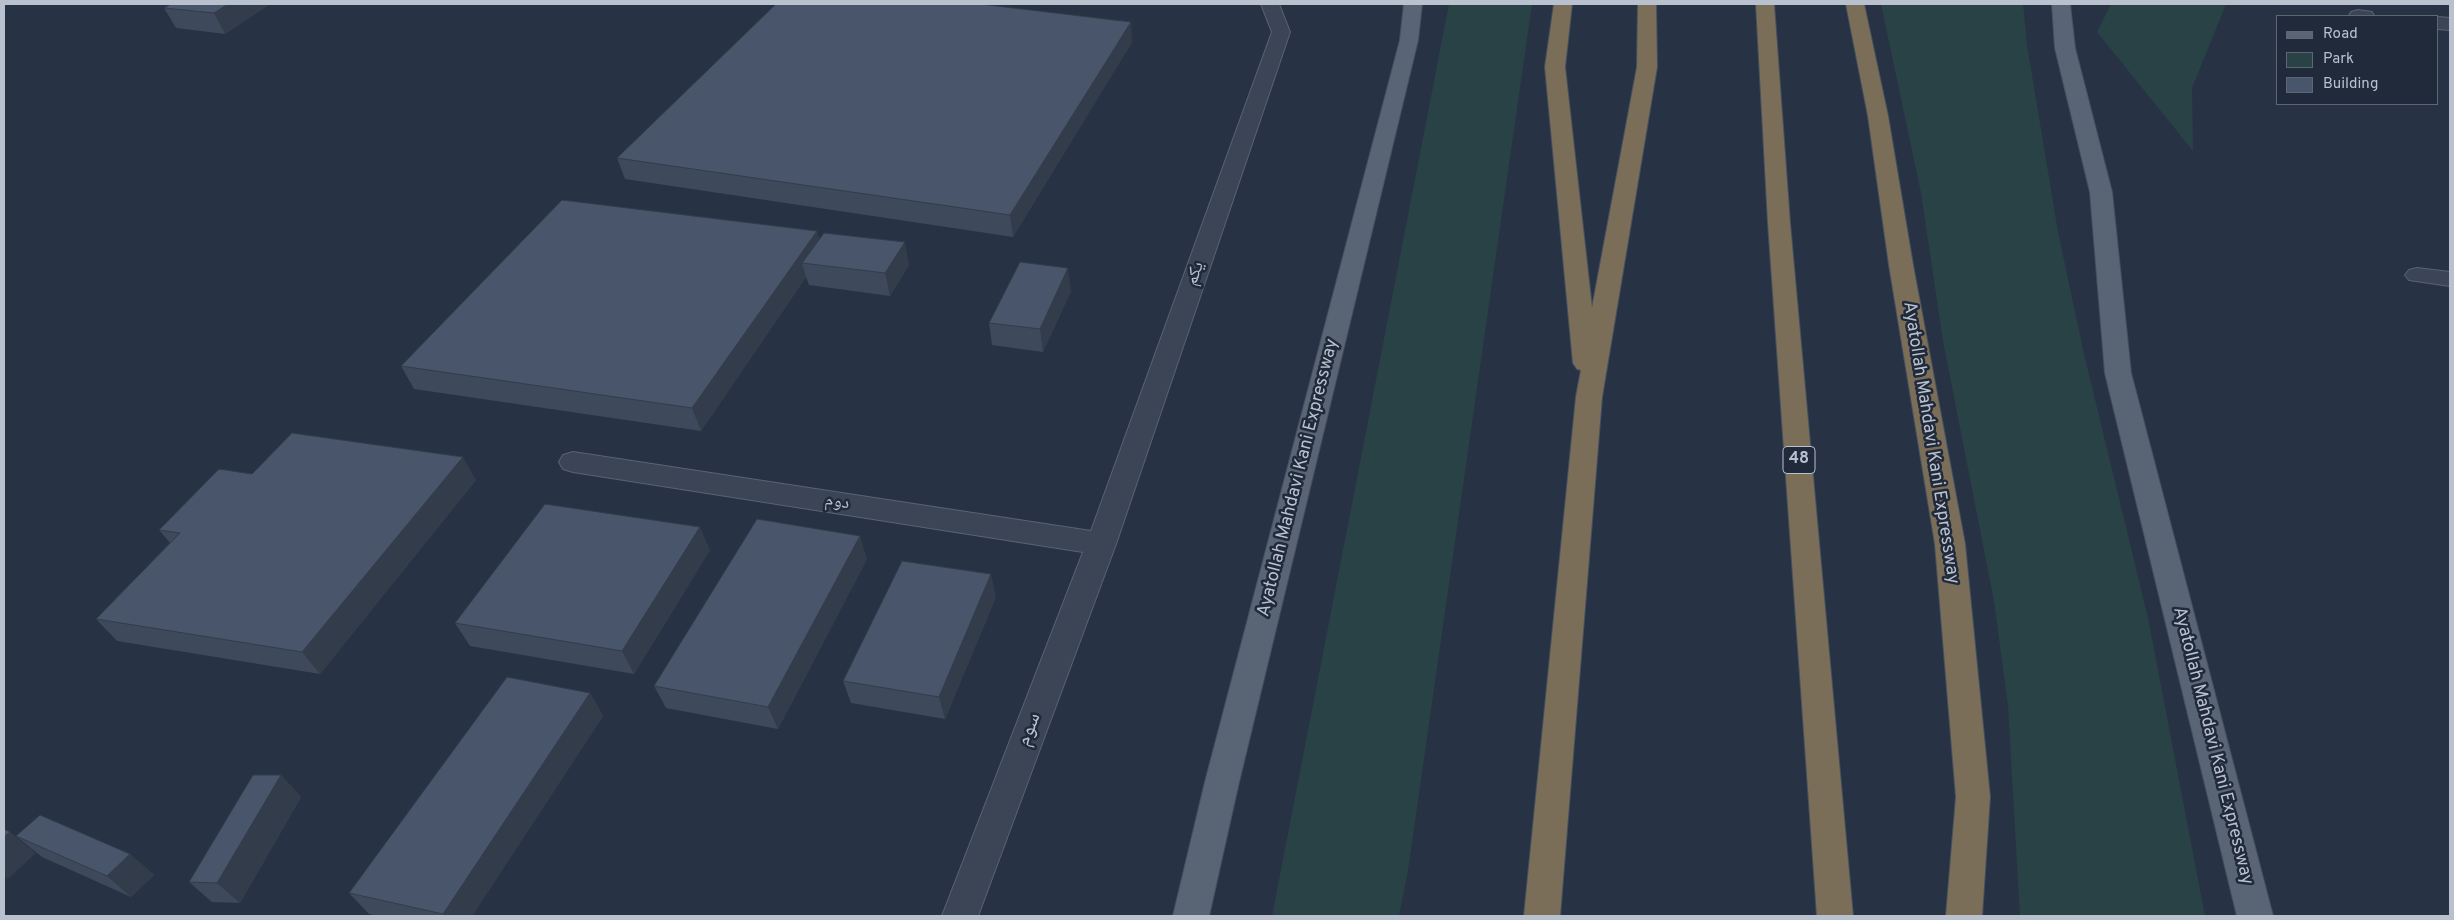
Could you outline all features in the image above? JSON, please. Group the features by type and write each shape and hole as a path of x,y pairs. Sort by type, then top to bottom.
{"highway":[{"path":"1563,4 1556,67 1589,397"},
{"path":"1542,916 1589,397 1646,67 1647,4"},
{"name":"48","path":"1765,4 1778,224 1814,640 1834,916"},
{"name":"Ayatollah Mahdavi Kani Expressway","path":"1855,4 1878,116 1901,265 1950,544 1973,797 1964,916"}],"main road":[{"name":"Ayatollah Mahdavi Kani Expressway","path":"1191,916 1224,772 1409,40 1413,4"},
{"name":"Ayatollah Mahdavi Kani Expressway","path":"2061,4 2065,48 2101,192 2118,373 2255,916"}],"street":[{"name":"یکم","path":"1101,544 1281,32 1270,4"},
{"path":"2417,275 2450,279"},
{"name":"دوم","path":"573,462 1101,544"},
{"name":"سوم","path":"960,916 1101,544"}],"green space":[{"path":"1449,4 1532,4 1408,870 1399,916 1272,916"},
{"path":"1881,4 2023,4 2027,45 2058,232 2084,354 2148,618 2205,916 2020,916 2008,706 1994,601 1943,341 1921,193"},
{"path":"2111,4 2226,4 2192,88 2193,151 2097,32"}],"building":[{"path":"171,4 228,4 214,13 164,8"},
{"path":"776,4 980,4 1131,22 1010,215 617,158"},
{"path":"562,200 817,231 692,408 401,366"},
{"path":"824,233 905,242 885,273 802,263"},
{"path":"1020,262 1068,268 1040,329 989,323"},
{"path":"292,433 463,457 302,652 96,619 180,533 159,530 219,469 252,474"},
{"path":"545,504 700,527 622,651 455,623"},
{"path":"757,519 860,536 768,707 654,686"},
{"path":"902,561 991,574 939,697 843,681"},
{"path":"507,677 590,693 443,914 349,893"},
{"path":"253,775 281,775 217,883 189,882"},
{"path":"40,815 130,854 107,876 16,836"},
{"path":"4,829 10,832 4,837"}]}
